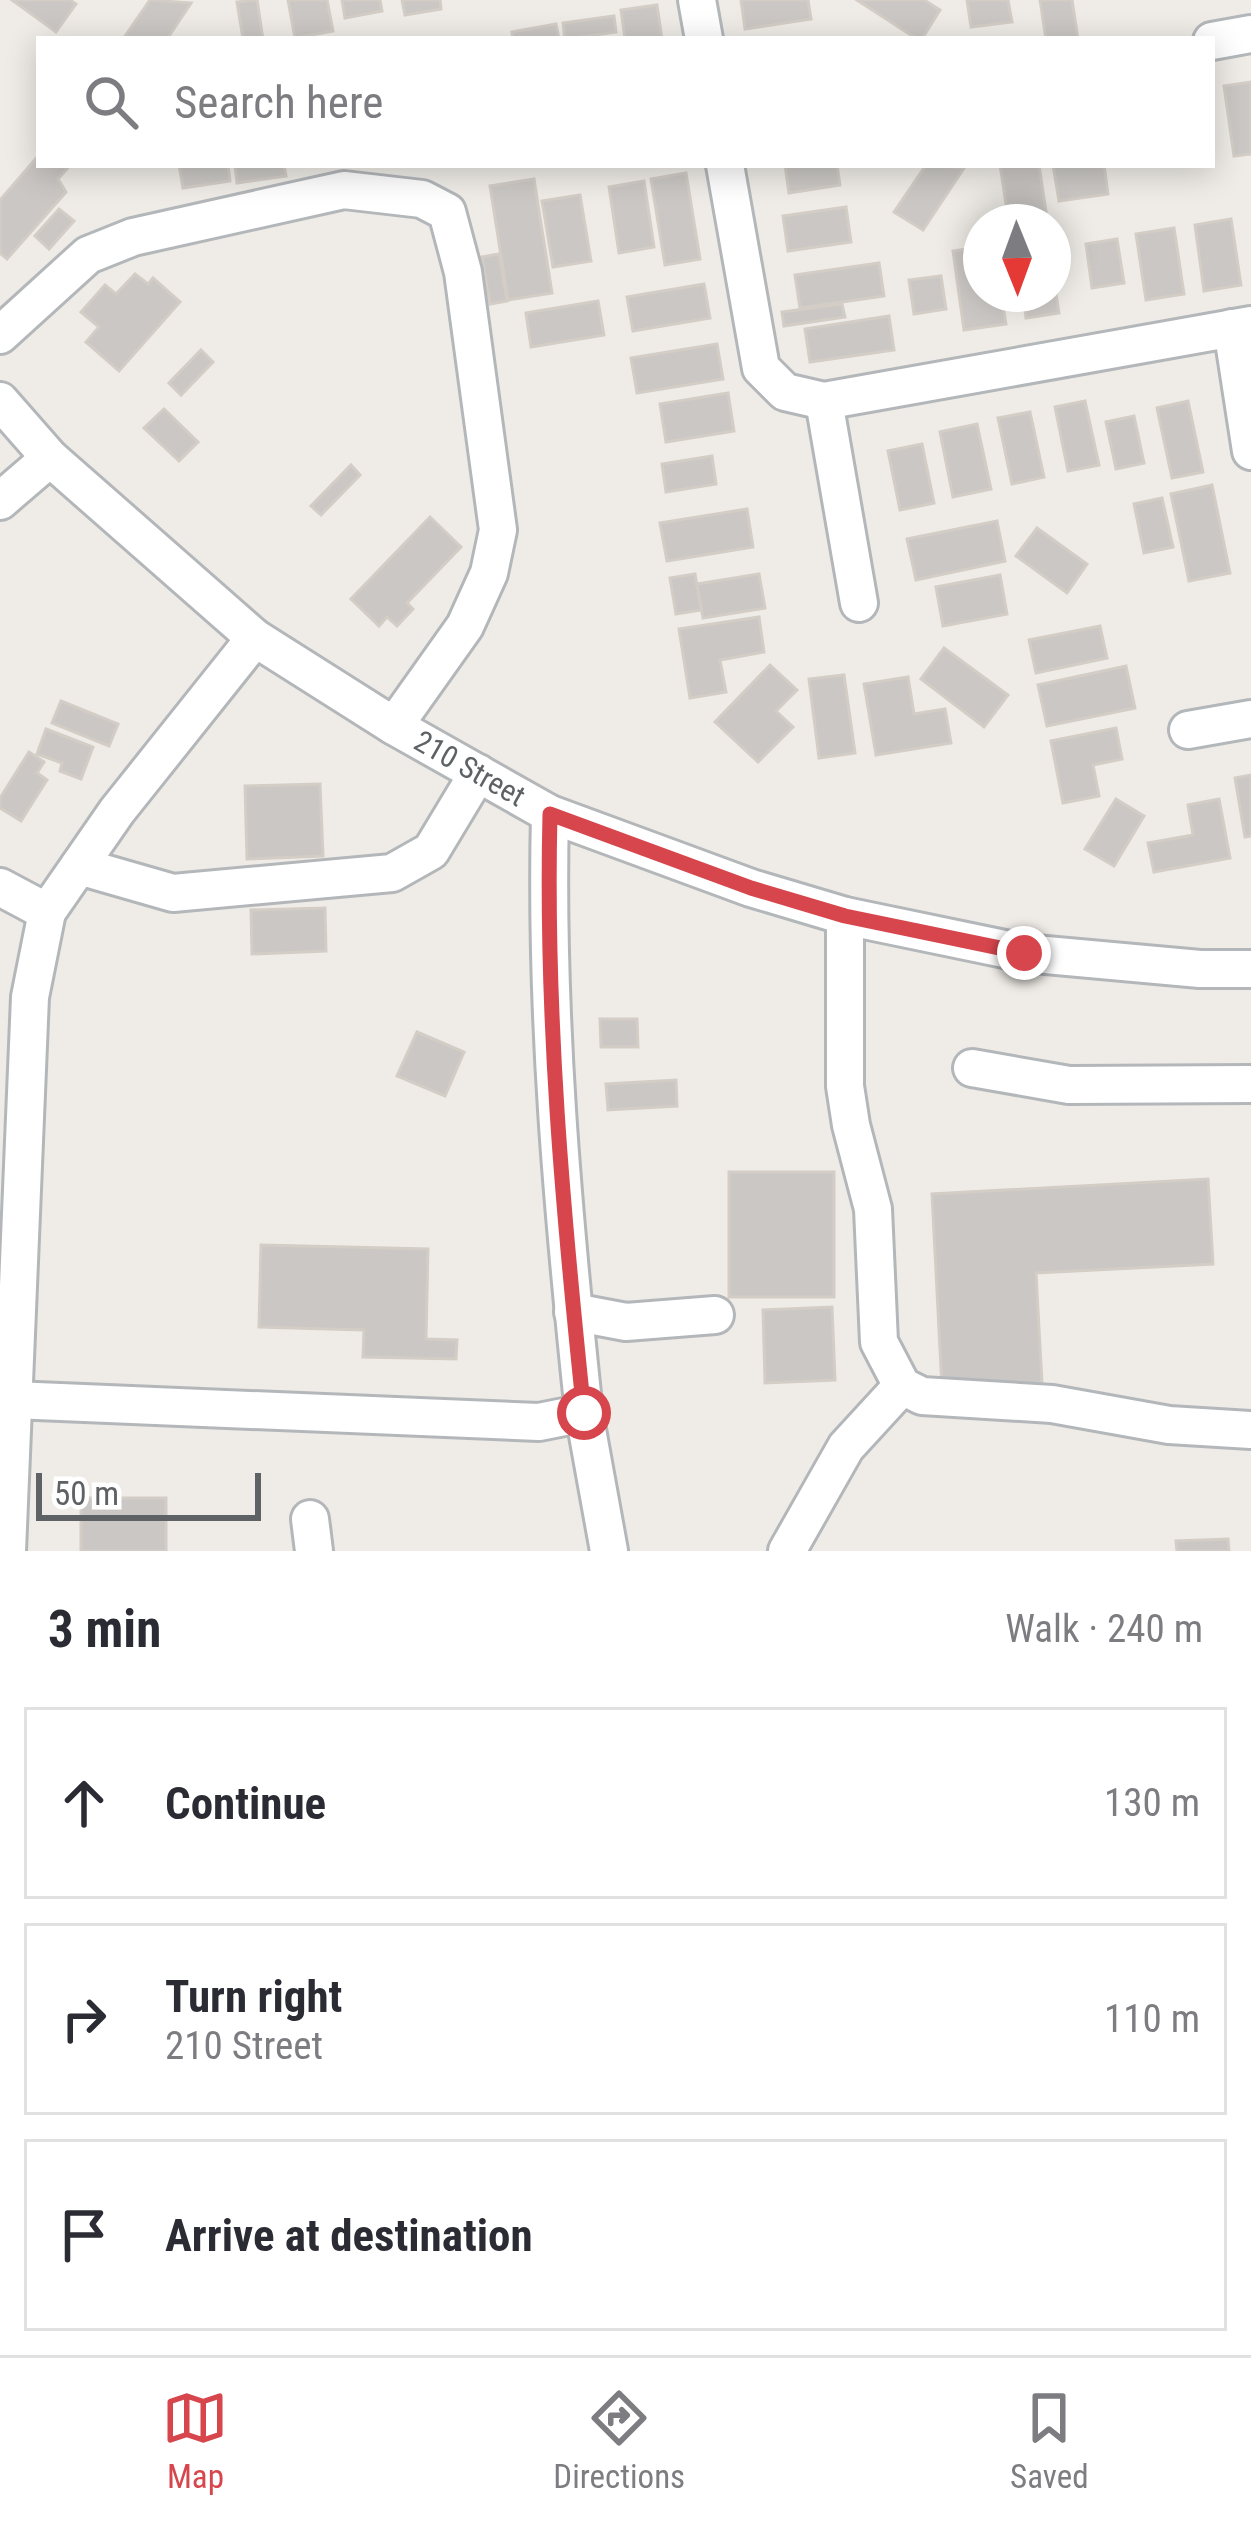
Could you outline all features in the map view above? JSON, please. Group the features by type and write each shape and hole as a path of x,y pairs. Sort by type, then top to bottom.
{"street":[{"path":"698,0 704,36"},
{"path":"1215,40 1251,34"},
{"path":"725,168 761,368 784,392 824,400 1241,326 1251,451"},
{"path":"0,335 88,255 133,237 344,190 422,199 447,212 463,272 498,530 489,573 465,626 394,726"},
{"path":"824,400 860,603"},
{"name":"210 Street","path":"0,401 50,458 255,638 394,726 550,814 751,888 845,916 1024,953 1251,969"},
{"path":"0,501 50,458"},
{"path":"8,1551 30,997 47,912 117,811 255,638"},
{"path":"1188,730 1251,719"},
{"path":"79,866 173,893 392,873 431,851 478,773"},
{"path":"550,814 551,1024 564,1239 584,1413 609,1551"},
{"path":"0,887 47,912"},
{"path":"845,916 845,1086 850,1125 873,1209 880,1342 902,1386 922,1396 1052,1404 1168,1425 1251,1430"},
{"path":"972,1068 1069,1084 1251,1084"},
{"path":"573,1312 626,1322 715,1315"},
{"path":"787,1551 846,1447 902,1386"},
{"path":"13,1400 539,1422 584,1413"}],"building":[{"path":"12,0 70,0 76,4 56,32"},
{"path":"150,0 191,3 169,36 125,36"},
{"path":"257,0 263,36 243,36 237,2"},
{"path":"288,0 327,0 333,31 295,36"},
{"path":"342,0 380,0 382,11 345,18"},
{"path":"402,0 440,0 441,9 405,15"},
{"path":"741,0 808,0 811,19 745,29"},
{"path":"857,0 924,0 940,10 924,36 912,36"},
{"path":"967,0 1008,0 1012,22 971,27"},
{"path":"1040,0 1072,0 1078,36 1046,36"},
{"path":"657,5 662,36 625,36 621,10"},
{"path":"614,16 616,32 565,36 563,23"},
{"path":"556,24 558,36 513,36 512,32"},
{"path":"1251,82 1251,154 1234,156 1224,86"},
{"path":"36,158 36,168 67,169 58,179 66,192 7,259 0,253 0,200"},
{"path":"180,168 228,168 230,181 183,188"},
{"path":"235,168 285,168 286,176 237,183"},
{"path":"785,168 837,168 840,185 789,193"},
{"path":"924,168 964,168 923,230 894,212"},
{"path":"1000,168 1039,168 1045,204 1006,204"},
{"path":"1054,168 1104,168 1108,194 1059,201"},
{"path":"686,173 700,259 665,265 651,179"},
{"path":"534,179 552,293 508,300 490,186"},
{"path":"644,181 654,247 619,253 609,187"},
{"path":"580,195 591,261 553,267 542,201"},
{"path":"846,207 851,242 788,251 783,216"},
{"path":"59,209 74,221 49,249 35,236"},
{"path":"1231,219 1241,285 1204,291 1195,225"},
{"path":"1174,228 1184,294 1146,300 1136,234"},
{"path":"1117,239 1124,283 1092,288 1086,244"},
{"path":"963,250 963,312 1004,312 1006,324 964,330 953,251"},
{"path":"499,254 507,301 490,304 482,257"},
{"path":"879,263 884,296 800,308 795,275"},
{"path":"135,274 148,284 153,278 180,302 119,371 86,342 99,327 81,312 105,285 116,294"},
{"path":"941,276 946,309 914,314 909,280"},
{"path":"704,284 710,318 633,331 627,297"},
{"path":"598,301 604,335 531,347 526,313"},
{"path":"842,304 845,317 784,326 782,312"},
{"path":"1025,312 1059,312 1059,313 1026,318"},
{"path":"889,316 894,350 810,362 805,329"},
{"path":"717,344 723,379 637,393 631,358"},
{"path":"201,350 213,362 181,395 169,383"},
{"path":"728,393 734,431 666,442 660,404"},
{"path":"1085,401 1099,465 1068,471 1055,407"},
{"path":"1188,401 1203,472 1172,478 1157,408"},
{"path":"164,409 198,442 179,461 144,428"},
{"path":"1030,412 1044,477 1012,484 998,418"},
{"path":"1134,416 1144,463 1116,469 1106,422"},
{"path":"977,424 991,489 953,497 940,432"},
{"path":"922,444 934,503 900,510 888,451"},
{"path":"712,456 716,484 666,492 662,464"},
{"path":"351,465 360,475 321,515 311,506"},
{"path":"1212,485 1230,573 1189,581 1171,494"},
{"path":"1162,498 1173,547 1144,553 1134,504"},
{"path":"747,509 753,547 667,561 660,523"},
{"path":"430,517 461,547 407,603 413,609 397,626 387,617 379,626 351,599"},
{"path":"997,521 1005,561 916,580 907,539"},
{"path":"1037,528 1087,564 1067,593 1016,556"},
{"path":"695,574 701,610 676,614 670,578"},
{"path":"759,574 765,608 703,618 697,584"},
{"path":"1000,575 1007,614 943,626 936,587"},
{"path":"759,617 764,652 720,660 726,692 690,698 679,629"},
{"path":"1100,626 1107,658 1036,673 1029,640"},
{"path":"944,648 1008,695 984,727 921,679"},
{"path":"770,665 797,690 776,711 793,727 758,762 715,722"},
{"path":"1126,666 1135,708 1047,726 1038,685"},
{"path":"844,675 855,753 819,758 809,679"},
{"path":"908,677 914,714 945,709 951,743 876,755 864,684"},
{"path":"61,701 118,724 109,746 52,723"},
{"path":"1116,728 1122,759 1093,765 1099,796 1063,803 1051,741"},
{"path":"46,729 93,747 81,779 60,771 62,763 37,754"},
{"path":"29,752 44,762 37,773 47,780 21,821 0,808 0,798"},
{"path":"1251,775 1251,836 1245,837 1235,778"},
{"path":"320,784 323,856 247,859 245,786"},
{"path":"1116,799 1144,816 1114,866 1085,849"},
{"path":"1219,799 1230,858 1154,872 1148,843 1193,835 1188,805"},
{"path":"325,908 326,951 252,954 251,910"},
{"path":"600,1019 637,1019 638,1047 601,1047"},
{"path":"417,1032 464,1052 445,1096 397,1076"},
{"path":"676,1080 677,1106 608,1110 606,1084"},
{"path":"729,1172 834,1172 834,1297 729,1297"},
{"path":"1208,1179 1213,1264 1036,1273 1042,1383 942,1388 932,1194"},
{"path":"261,1245 428,1249 426,1339 457,1340 456,1359 363,1357 364,1330 259,1327"},
{"path":"832,1307 835,1380 765,1383 763,1310"},
{"path":"81,1498 166,1498 166,1551 81,1551"},
{"path":"1228,1539 1229,1551 1177,1551 1176,1541"}],"route":[{"path":"584,1413 564,1239 551,1024 550,814 751,888 845,916 1024,953"}]}
